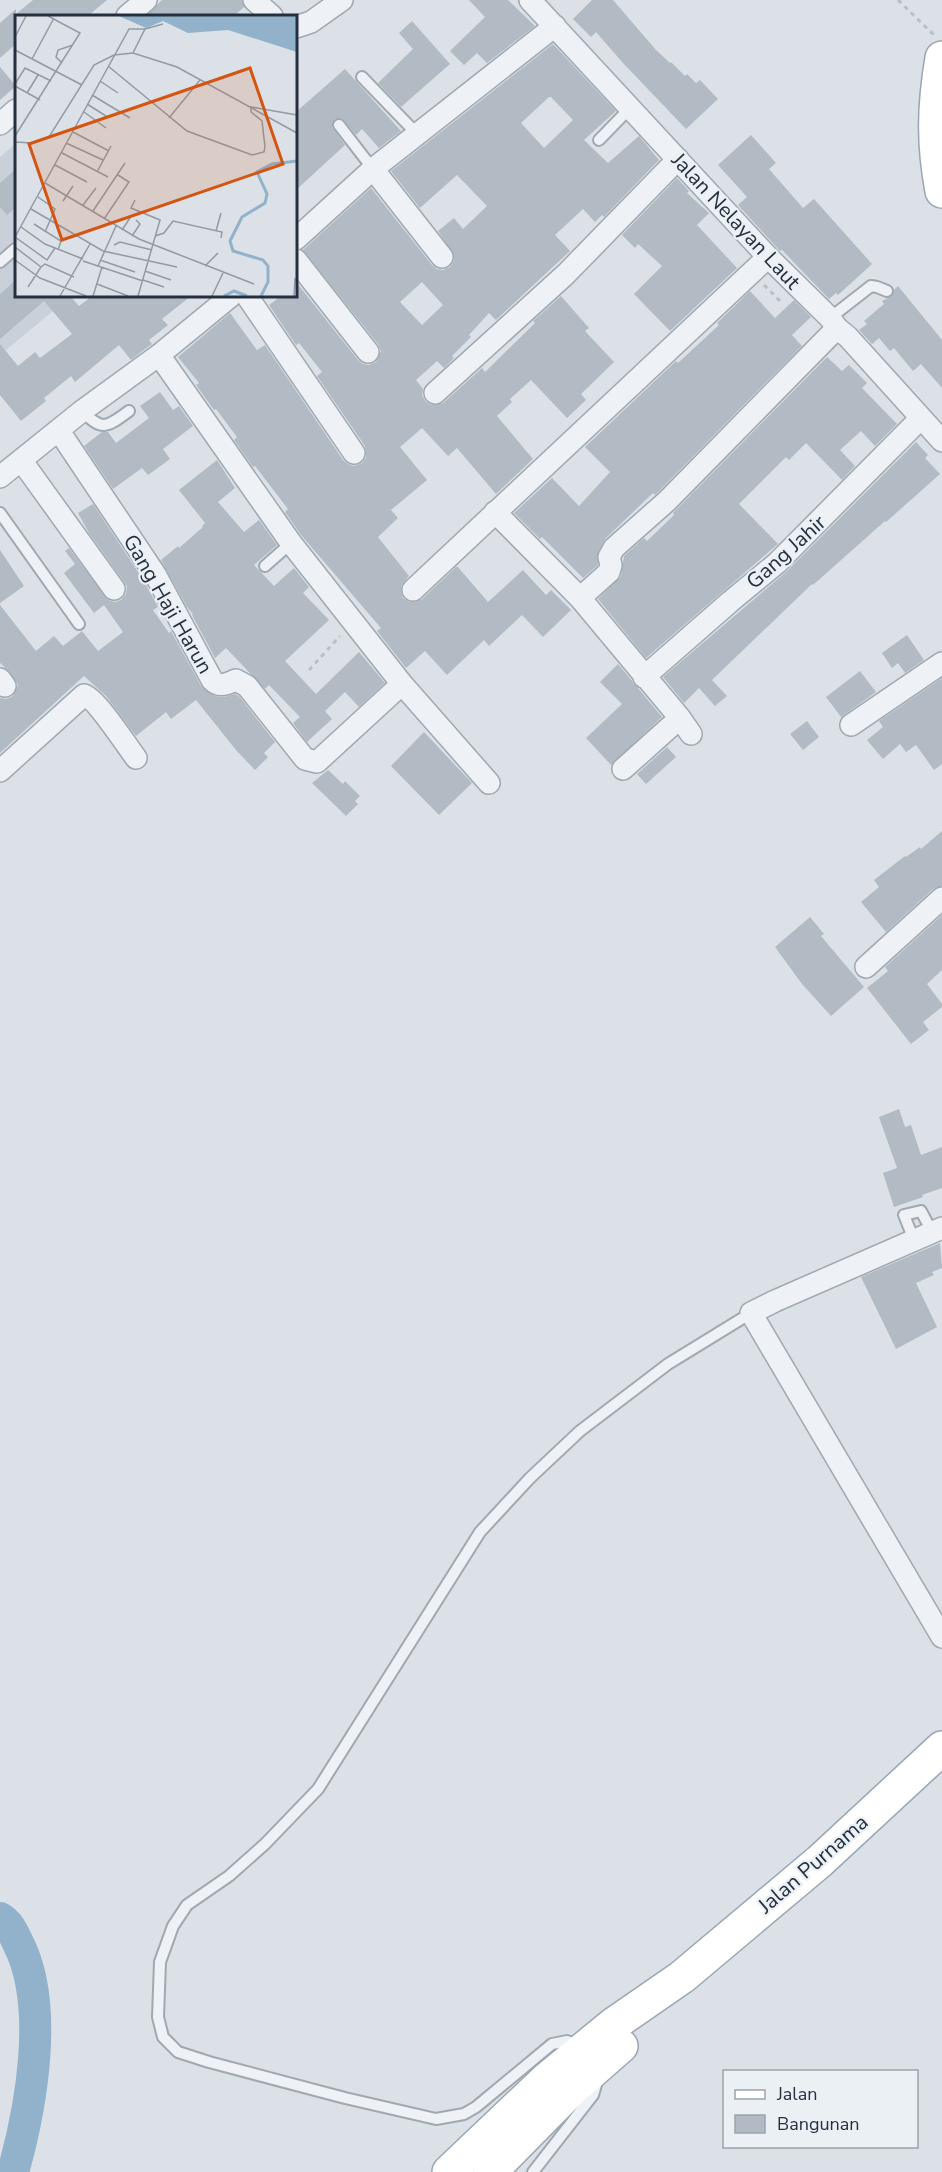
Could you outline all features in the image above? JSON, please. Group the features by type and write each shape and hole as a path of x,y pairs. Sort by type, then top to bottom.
{"main road":[{"path":"938,47 934,131 935,156 942,191"},
{"name":"Jalan Purnama","path":"490,2172 573,2088 614,2024 682,1977 820,1861 942,1748"},
{"name":"Jalan Purnama","path":"449,2172 547,2079 592,2057"}],"street":[{"path":"129,15 146,0"},
{"path":"254,0 271,15"},
{"path":"297,27 311,22 342,0"},
{"name":"Jalan Nelayan Laut","path":"530,0 768,257 848,337 942,441"},
{"path":"297,238 373,169 555,26"},
{"path":"0,124 15,111"},
{"path":"435,393 566,274 678,159"},
{"path":"373,169 442,257"},
{"path":"413,590 768,257"},
{"path":"297,261 368,352"},
{"path":"0,477 82,411 159,355 230,297"},
{"path":"248,297 354,453"},
{"path":"580,598 609,572 611,564 609,557 614,548 668,501 833,323"},
{"path":"159,355 291,543 402,684 489,783"},
{"name":"Gang Jahir","path":"644,677 777,563 920,419"},
{"name":"Gang Haji Harun","path":"59,431 155,574 212,680 222,686 236,680 247,686 305,759 317,762 402,684"},
{"path":"21,459 114,590"},
{"path":"495,512 580,598 686,726 623,769"},
{"path":"851,725 942,663"},
{"path":"0,771 84,695 89,696 136,758"},
{"path":"866,967 942,898"},
{"path":"929,1233 752,1313 942,1637"}],"lane":[{"path":"362,76 418,135"},
{"path":"599,140 630,108"},
{"path":"339,125 373,169"},
{"path":"0,262 15,249"},
{"path":"833,323 871,286 887,291"},
{"path":"82,411 93,422 109,426 129,411"},
{"path":"0,513 79,624"},
{"path":"265,566 291,543"},
{"path":"534,2172 592,2095 598,2079 592,2057 567,2041 552,2044 476,2107 464,2114 436,2119 333,2095 178,2052 163,2037 158,2017 160,1962 173,1926 187,1905 229,1876 265,1844 318,1789 480,1532 530,1478 580,1431 668,1364 752,1313"}],"path":[{"path":"898,0 938,47"},
{"path":"309,670 354,621"}],"shaded area":[{"path":"15,144 15,297 70,297 0,355 0,157"}],"building":[{"path":"33,0 107,0 89,15 15,15 15,45 0,58 0,23 16,9 16,14"},
{"path":"162,0 242,0 244,7 235,15 147,15"},
{"path":"469,0 508,0 535,26 487,63 477,53 464,65 450,51 485,17"},
{"path":"592,0 613,0 656,50 685,76 687,74 696,83 700,80 718,99 686,129 596,32 591,37 573,19"},
{"path":"412,21 450,64 401,107 378,83 413,49 399,33"},
{"path":"553,44 616,111 584,140 608,163 639,136 659,160 604,217 602,215 595,222 583,209 555,235 570,251 496,320 489,313 444,368 437,361 416,380 423,389 422,395 426,402 432,405 443,403 482,368 485,372 535,323 533,321 561,296 589,328 585,331 614,362 581,394 586,400 567,418 531,380 510,399 512,402 497,416 533,459 496,494 457,448 448,456 422,428 400,447 427,480 391,510 398,518 378,537 409,576 401,586 403,598 409,602 422,599 457,566 488,602 523,570 546,595 551,590 571,610 543,637 522,615 489,646 484,640 447,675 425,651 406,668 377,631 381,628 301,535 285,512 288,509 255,466 253,467 234,440 237,437 216,409 214,410 196,385 199,383 178,357 230,313 257,350 265,345 343,460 354,466 362,463 366,458 365,446 317,376 322,372 299,343 296,345 269,305 280,297 297,297 297,283 358,360 369,365 376,362 381,351 378,344 303,250 371,188 432,265 443,270 450,267 454,261 454,255 438,231 454,218 463,229 487,206 457,175 420,208 391,171","holes":["551,97 573,120 544,148 521,123","422,282 443,305 422,325 400,302"]},
{"path":"0,67 15,87 0,100"},
{"path":"345,69 401,131 379,148 362,129 356,135 342,118 335,119 332,127 345,145 297,189 297,111"},
{"path":"751,135 776,163 769,169 803,208 814,199 872,264 838,295 836,293 829,299 782,250 780,251 738,205 747,197 718,165"},
{"path":"15,170 15,208 7,215 0,207 0,183"},
{"path":"677,178 689,191 687,193 709,213 697,225 737,268 670,331 634,294 662,266 638,244 635,248 622,235"},
{"path":"15,281 15,297 71,297 79,306 91,297 190,297 162,319 168,325 149,340 152,344 131,360 119,345 75,382 71,376 44,398 46,401 21,421 0,395 0,344 18,366 35,352 40,358 72,334 44,301 0,339 0,294"},
{"path":"898,286 942,340 942,388 921,364 913,371 894,348 890,351 879,338 872,344 859,330 867,324 864,321 884,304 882,301 892,296"},
{"path":"750,291 775,318 794,300 811,317 792,335 802,346 655,495 653,493 606,538 598,552 598,565 583,578 514,513 552,478 579,506 610,472 585,447 676,361 678,363 719,325 717,323"},
{"path":"827,357 842,371 849,365 867,383 862,388 897,424 875,446 861,431 840,450 855,466 842,480 806,443 789,460 786,457 739,504 778,544 646,658 598,599 621,576 624,556 644,538 647,541 674,515 673,513"},
{"path":"160,392 173,410 179,406 193,426 163,449 170,459 148,475 142,468 113,489 84,446 102,432 108,432 116,443 149,418 140,406"},
{"path":"916,442 928,455 925,458 940,474 812,584 712,680 727,696 715,706 699,688 684,703 663,677 786,572"},
{"path":"217,460 235,488 218,502 244,532 259,520 277,545 254,565 274,586 294,568 309,587 303,593 329,620 285,661 316,694 359,652 385,683 359,707 345,692 325,711 332,719 307,742 293,723 300,717 269,685 265,689 226,648 215,658 193,614 161,560 203,527 205,523 179,490"},
{"path":"93,504 144,581 158,607 153,610 169,633 171,631 201,686 215,696 224,697 235,694 239,696 275,742 264,753 268,757 255,770 196,700 171,719 166,712 136,736 106,696 84,676 0,753 0,698 7,699 13,696 18,685 10,672 0,663 0,605 36,651 54,636 63,646 82,631 98,651 123,632 104,605 94,613 64,573 75,564 65,551 69,548 108,600 115,602 121,600 126,594 127,587 89,533 78,513"},
{"path":"0,550 24,586 0,603"},
{"path":"907,635 924,660 905,673 898,663 892,668 882,653"},
{"path":"618,664 662,717 611,765 586,738 622,704 600,682"},
{"path":"860,671 876,692 841,717 826,697"},
{"path":"942,678 942,764 934,770 916,745 906,752 900,744 883,759 867,740 883,727 879,721"},
{"path":"807,721 819,737 803,750 790,734"},
{"path":"424,732 472,783 439,815 391,766"},
{"path":"667,747 676,757 646,784 637,774"},
{"path":"328,770 343,784 345,781 360,796 355,801 358,804 346,816 312,783"},
{"path":"942,831 942,886 933,889 886,932 861,902 879,887 874,880 905,856 920,847 921,849"},
{"path":"942,915 942,970 927,984 942,1007 923,1022 929,1030 911,1044 867,988 888,971 885,967"},
{"path":"810,917 824,934 821,936 864,987 831,1016 802,984 775,947"},
{"path":"899,1109 905,1127 911,1125 921,1155 942,1147 942,1188 894,1207 883,1173 897,1168 879,1117"},
{"path":"940,1243 942,1268 932,1272 934,1275 916,1283 937,1327 896,1349 861,1277"}],"waterway":[{"path":"0,1918 13,1932 28,1968 35,2026 31,2088 13,2172"}]}
